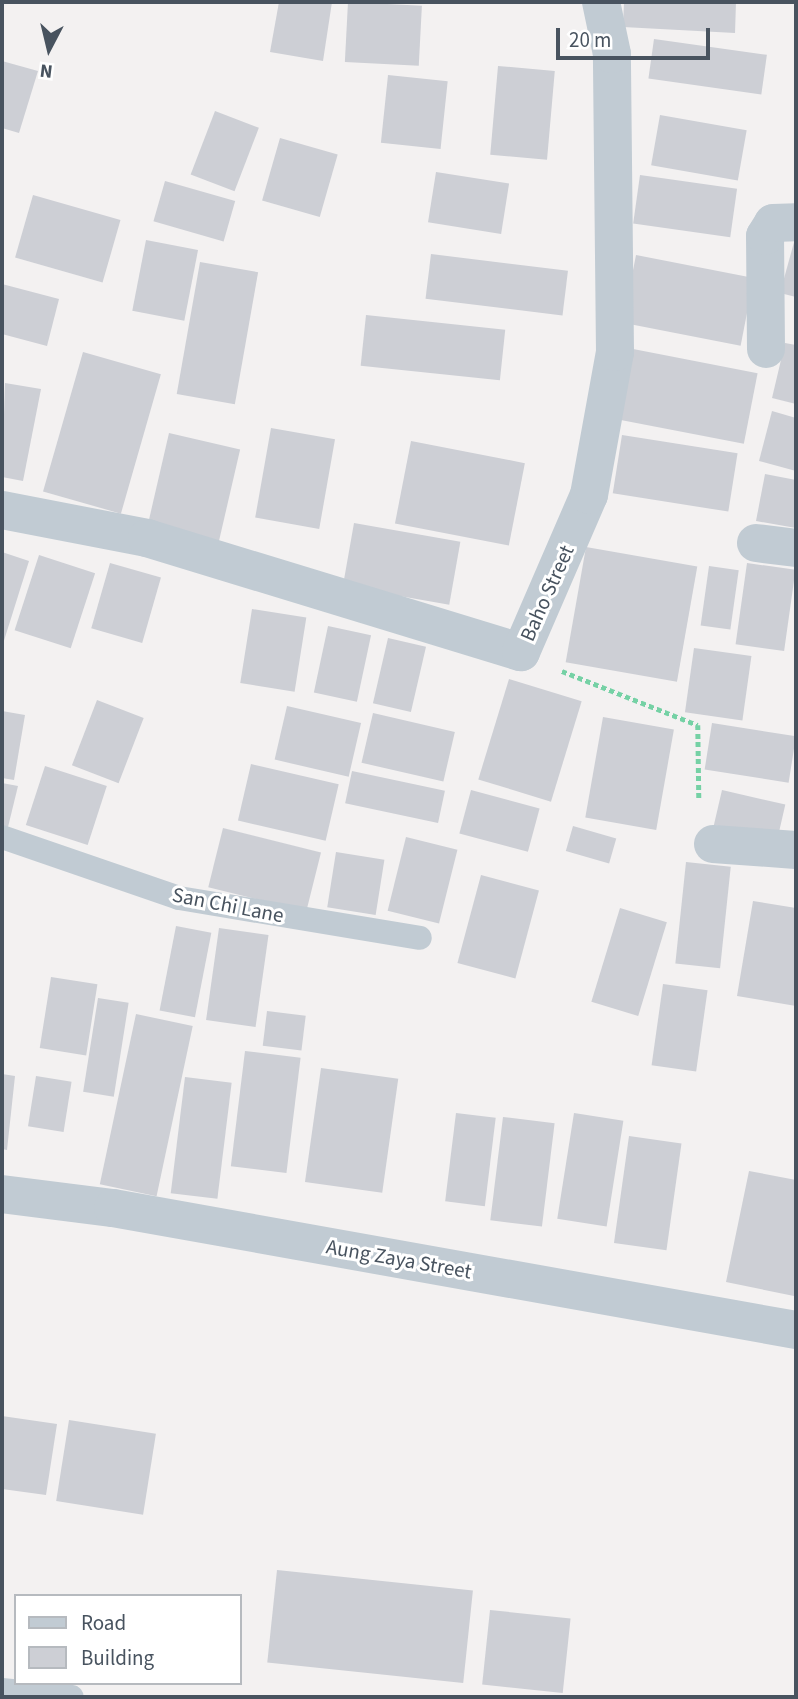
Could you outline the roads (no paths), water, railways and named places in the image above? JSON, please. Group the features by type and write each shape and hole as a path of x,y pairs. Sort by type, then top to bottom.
{"street":[{"name":"Baho Street","path":"2,510 147,538 521,652 589,495 615,352 612,54 601,2"},
{"path":"776,329 765,236 773,223 796,222"},
{"path":"756,543 796,548"},
{"path":"713,844 796,850"},
{"name":"Aung Zaya Street","path":"2,1194 113,1208 796,1330"}],"lane":[{"name":"San Chi Lane","path":"2,837 179,898 420,938"},
{"path":"2,1690 72,1697"}]}
